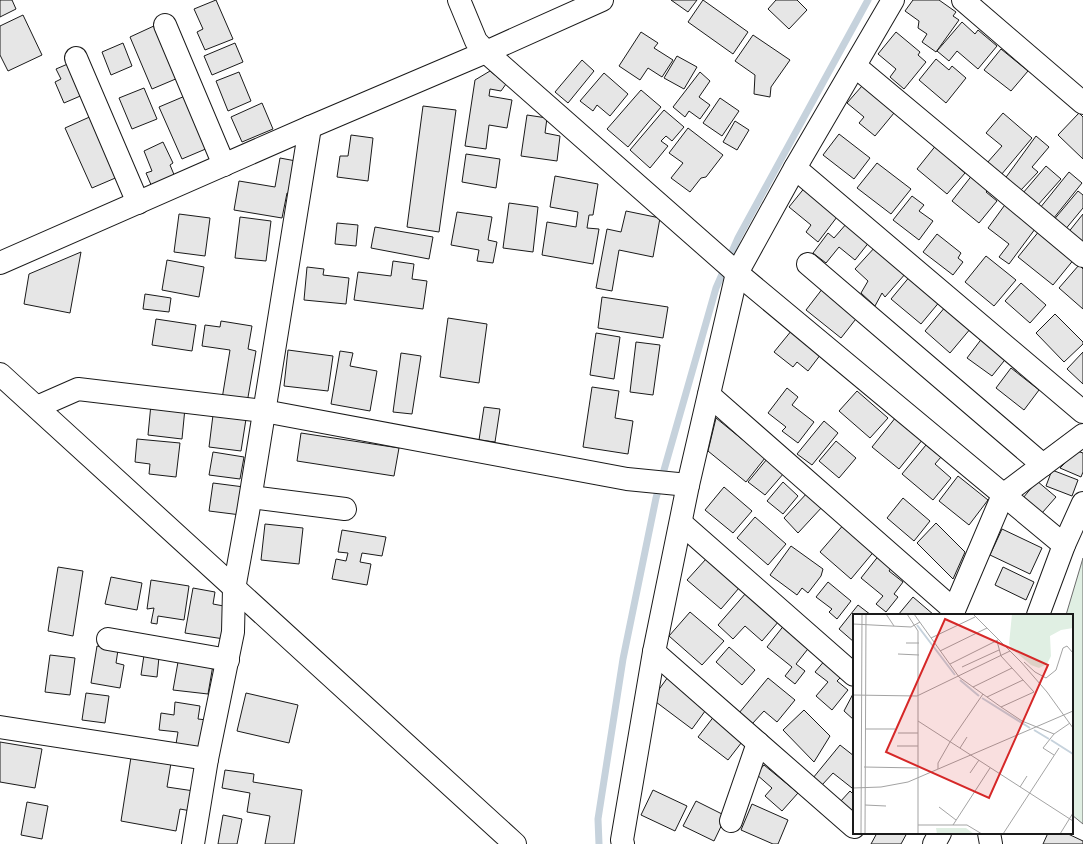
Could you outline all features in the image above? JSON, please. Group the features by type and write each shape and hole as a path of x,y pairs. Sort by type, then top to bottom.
{"street":[{"path":"459,0 476,41 486,52 737,272 1064,545"},
{"path":"0,263 310,127 486,52 602,0"},
{"path":"623,844 622,840 654,652 688,485 737,272 794,168 893,0"},
{"path":"963,0 1083,103"},
{"path":"165,25 224,165"},
{"path":"76,58 138,203"},
{"path":"855,66 1083,256"},
{"path":"193,844 207,759 233,632 234,589 251,497 310,127"},
{"path":"794,168 1083,412"},
{"path":"808,264 1043,465"},
{"path":"0,374 515,844"},
{"path":"37,407 78,389 264,411 627,479 688,485"},
{"path":"709,395 953,613 1003,495 1083,435"},
{"path":"251,497 345,509"},
{"path":"1038,614 1052,574 1083,503"},
{"path":"681,523 853,673"},
{"path":"1052,574 1060,593 1052,614"},
{"path":"108,639 228,660"},
{"path":"654,652 853,826"},
{"path":"0,727 207,759"},
{"path":"731,821 758,743"},
{"path":"934,844 939,834"},
{"path":"989,834 991,844"}],"green space":[{"path":"1083,558 1083,824 1073,816 1073,614 1066,614"}],"building":[{"path":"0,0 12,0 16,9 0,17"},
{"path":"216,0 233,39 205,50 197,32 203,29 194,9"},
{"path":"671,0 697,0 688,12"},
{"path":"703,0 748,32 733,54 688,22"},
{"path":"776,0 797,0 807,10 789,29 768,9"},
{"path":"913,0 939,0 956,12 953,16 959,20 936,52 922,42 927,34 918,28 919,21 905,11"},
{"path":"23,15 42,55 8,71 0,55 0,26"},
{"path":"962,22 975,34 978,30 997,46 978,69 957,51 949,61 937,51"},
{"path":"156,25 178,78 152,89 130,37"},
{"path":"641,32 658,43 654,48 673,60 662,77 648,68 640,80 619,66"},
{"path":"896,32 920,52 918,55 926,62 904,89 890,77 896,69 878,54"},
{"path":"753,35 790,60 771,87 770,97 754,94 755,75 735,61"},
{"path":"123,43 132,66 111,75 102,52"},
{"path":"235,43 243,62 212,75 204,56"},
{"path":"1001,49 1028,71 1011,91 984,70"},
{"path":"677,56 697,67 684,89 664,78"},
{"path":"936,59 949,70 952,66 966,78 946,103 919,80"},
{"path":"582,60 594,71 568,103 555,92"},
{"path":"70,63 85,94 64,103 55,82 61,79 56,69"},
{"path":"490,71 506,84 501,91 490,89 489,96 512,100 507,128 489,125 486,149 465,146 475,80"},
{"path":"239,72 251,101 228,111 216,81"},
{"path":"700,72 710,81 699,97 710,105 700,119 689,111 685,117 673,107"},
{"path":"604,73 628,94 610,116 597,105 593,111 580,101"},
{"path":"862,86 894,113 875,136 859,123 864,117 847,103"},
{"path":"144,88 157,119 132,129 119,98"},
{"path":"641,90 661,107 628,147 607,129"},
{"path":"185,96 208,148 182,159 159,107"},
{"path":"720,98 739,111 722,136 703,123"},
{"path":"262,103 273,129 242,142 231,117"},
{"path":"423,106 456,110 439,232 407,227"},
{"path":"664,110 684,127 672,141 666,136 661,141 668,146 650,168 630,150"},
{"path":"1003,113 1032,138 1001,175 987,163 1002,146 986,133"},
{"path":"1079,113 1083,117 1083,159 1058,135"},
{"path":"94,115 120,176 92,188 65,128"},
{"path":"527,115 547,118 545,133 560,136 557,161 521,156"},
{"path":"735,121 749,130 737,150 723,142"},
{"path":"688,128 723,155 706,177 701,178 690,192 671,178 683,163 669,153"},
{"path":"839,134 870,158 854,179 823,155"},
{"path":"351,135 373,138 368,181 337,177 340,156 348,156"},
{"path":"1036,136 1049,147 1032,167 1038,172 1020,191 1004,180"},
{"path":"163,142 173,163 170,165 175,177 152,187 146,173 152,171 144,151"},
{"path":"937,144 961,164 958,167 965,173 947,194 917,169"},
{"path":"466,154 500,159 496,188 462,182"},
{"path":"280,158 296,161 291,194 287,193 282,218 234,210 239,181 275,187"},
{"path":"877,163 911,189 891,214 857,188"},
{"path":"1046,166 1061,179 1037,206 1023,193"},
{"path":"1069,172 1082,183 1053,219 1040,208"},
{"path":"973,174 990,188 986,192 997,201 979,223 952,201"},
{"path":"555,176 598,184 593,215 589,215 587,228 599,229 593,264 542,255 547,222 576,227 578,212 550,207"},
{"path":"806,186 840,213 818,242 806,232 811,225 789,207"},
{"path":"1078,191 1083,195 1083,208 1064,231 1052,222"},
{"path":"912,196 924,205 919,211 933,221 919,240 893,220"},
{"path":"1007,202 1038,225 1009,264 999,257 1009,244 988,228"},
{"path":"509,203 538,207 533,252 503,248"},
{"path":"626,211 660,218 653,257 619,250 612,291 596,288 607,229 621,232"},
{"path":"457,212 492,217 488,240 497,242 493,263 477,261 479,250 451,245"},
{"path":"179,214 210,218 205,256 174,252"},
{"path":"1083,214 1083,246 1067,234"},
{"path":"240,217 271,221 266,261 235,258"},
{"path":"337,223 358,225 356,246 335,244"},
{"path":"847,223 870,241 855,260 839,247 826,263 813,253 828,233 834,238"},
{"path":"375,227 433,237 429,259 371,248"},
{"path":"1040,230 1075,258 1053,285 1018,257"},
{"path":"937,234 961,253 958,258 963,262 953,275 923,252"},
{"path":"876,246 906,273 885,297 882,293 875,306 861,293 868,281 855,269"},
{"path":"81,252 70,313 24,304 29,274"},
{"path":"986,256 1016,280 994,306 965,282"},
{"path":"167,260 204,267 199,297 162,290"},
{"path":"393,261 414,264 412,279 427,281 423,309 354,300 358,272 391,276"},
{"path":"1079,265 1083,269 1083,309 1059,288"},
{"path":"307,267 324,269 323,275 349,278 346,304 304,300"},
{"path":"911,275 941,300 921,324 891,299"},
{"path":"1021,283 1046,305 1030,323 1005,301"},
{"path":"823,288 859,315 841,338 806,310"},
{"path":"145,294 171,298 169,312 143,309"},
{"path":"602,297 668,307 663,338 598,328"},
{"path":"946,306 971,328 950,353 925,331"},
{"path":"1055,314 1083,342 1083,344 1064,362 1036,333"},
{"path":"448,318 487,324 479,383 440,377"},
{"path":"156,319 196,325 192,351 152,345"},
{"path":"221,321 252,326 248,349 256,351 247,403 222,399 230,350 202,346 205,325 220,327"},
{"path":"792,330 821,354 808,371 797,362 793,367 774,352"},
{"path":"596,333 620,337 614,379 590,375"},
{"path":"983,337 1008,356 992,376 967,358"},
{"path":"636,342 660,345 653,395 630,392"},
{"path":"288,350 333,356 328,391 284,386"},
{"path":"340,351 353,353 350,366 377,371 370,411 331,404"},
{"path":"1083,352 1083,384 1067,369"},
{"path":"401,353 421,356 412,414 393,412"},
{"path":"1011,368 1039,390 1024,410 996,388"},
{"path":"592,387 619,391 615,418 633,421 628,454 583,447"},
{"path":"787,388 798,397 792,405 814,422 798,443 782,431 786,427 768,413"},
{"path":"857,391 888,418 870,438 839,411"},
{"path":"151,404 185,408 182,439 148,435"},
{"path":"484,407 500,409 495,442 479,440"},
{"path":"213,415 246,419 241,451 209,447"},
{"path":"896,417 923,439 899,469 872,447"},
{"path":"716,418 765,458 746,482 708,451"},
{"path":"824,421 838,433 812,465 797,454"},
{"path":"301,433 399,448 394,476 297,461"},
{"path":"137,439 180,443 176,477 149,474 150,464 135,462"},
{"path":"836,441 856,458 839,478 819,461"},
{"path":"926,445 941,457 935,464 951,478 933,500 902,474"},
{"path":"1077,451 1083,453 1083,472 1081,477 1060,468"},
{"path":"213,452 244,457 240,479 209,475"},
{"path":"767,459 784,473 765,495 748,482"},
{"path":"1052,470 1078,480 1072,496 1046,486"},
{"path":"958,476 988,500 969,525 939,501"},
{"path":"1037,481 1056,497 1042,513 1023,498"},
{"path":"783,482 798,496 783,514 767,501"},
{"path":"213,483 244,487 241,515 209,511"},
{"path":"724,487 752,511 733,533 705,510"},
{"path":"808,492 823,506 798,533 784,518"},
{"path":"903,498 930,521 914,541 887,518"},
{"path":"755,517 786,544 768,565 737,538"},
{"path":"845,523 876,549 851,579 820,552"},
{"path":"936,523 965,552 953,579 917,543"},
{"path":"265,524 303,528 299,564 261,560"},
{"path":"1002,529 1042,548 1030,574 990,555"},
{"path":"342,530 386,537 382,556 362,553 360,562 371,564 367,585 332,579 336,559 346,561 348,553 338,552"},
{"path":"791,546 823,569 821,576 808,593 802,588 797,595 770,575"},
{"path":"880,554 893,565 889,571 903,582 894,594 898,597 886,612 876,604 883,596 861,578"},
{"path":"706,559 739,588 721,609 687,580"},
{"path":"58,567 83,571 73,636 48,631"},
{"path":"1003,567 1034,582 1026,600 995,585"},
{"path":"111,577 142,583 137,610 105,604"},
{"path":"151,580 189,586 184,620 158,616 157,624 151,623 154,608 147,609"},
{"path":"828,582 851,601 837,619 829,612 832,609 816,597"},
{"path":"193,588 215,592 213,604 229,607 224,639 185,633"},
{"path":"746,593 779,621 762,641 745,626 733,639 718,625"},
{"path":"913,597 933,614 899,614"},
{"path":"858,605 870,614 853,614 853,641 839,629"},
{"path":"690,612 724,641 702,665 669,636"},
{"path":"785,624 811,645 796,664 805,671 795,684 785,676 792,667 767,647"},
{"path":"97,646 118,650 116,663 124,665 120,688 91,683"},
{"path":"729,647 755,670 742,685 716,662"},
{"path":"50,655 75,658 70,695 45,692"},
{"path":"144,655 159,657 157,677 141,675"},
{"path":"826,659 844,674 837,681 848,690 832,710 816,696 828,682 815,672"},
{"path":"178,662 213,665 208,694 173,690"},
{"path":"668,677 708,707 692,729 652,699"},
{"path":"768,678 795,700 777,722 764,711 752,724 739,713"},
{"path":"86,693 109,696 105,723 82,720"},
{"path":"246,693 298,705 289,743 237,731"},
{"path":"853,694 853,719 844,711"},
{"path":"175,702 200,706 198,719 207,720 202,748 176,744 178,732 159,730 161,713 174,715"},
{"path":"804,710 830,736 814,762 783,730"},
{"path":"715,715 745,738 728,760 698,737"},
{"path":"0,742 42,749 35,788 0,782"},
{"path":"840,745 853,755 852,788 833,773 822,785 813,778"},
{"path":"131,757 171,763 167,787 194,791 191,811 180,809 176,831 121,821"},
{"path":"764,765 798,793 782,811 765,796 772,788 756,774"},
{"path":"225,770 254,774 253,782 302,790 294,844 265,844 270,816 247,812 250,793 222,788"},
{"path":"653,790 687,806 675,831 641,815"},
{"path":"850,791 853,794 852,813 840,802"},
{"path":"696,801 726,816 714,841 683,826"},
{"path":"27,802 48,806 42,839 21,835"},
{"path":"752,804 788,820 778,844 773,844 741,830"},
{"path":"223,815 242,819 237,844 218,844"},
{"path":"876,834 906,834 901,844 871,844"},
{"path":"1048,834 1068,834 1083,841 1083,844 1043,844"}],"waterway":[{"path":"599,844 598,819 623,659 656,498 716,288 738,238 868,0"}]}
